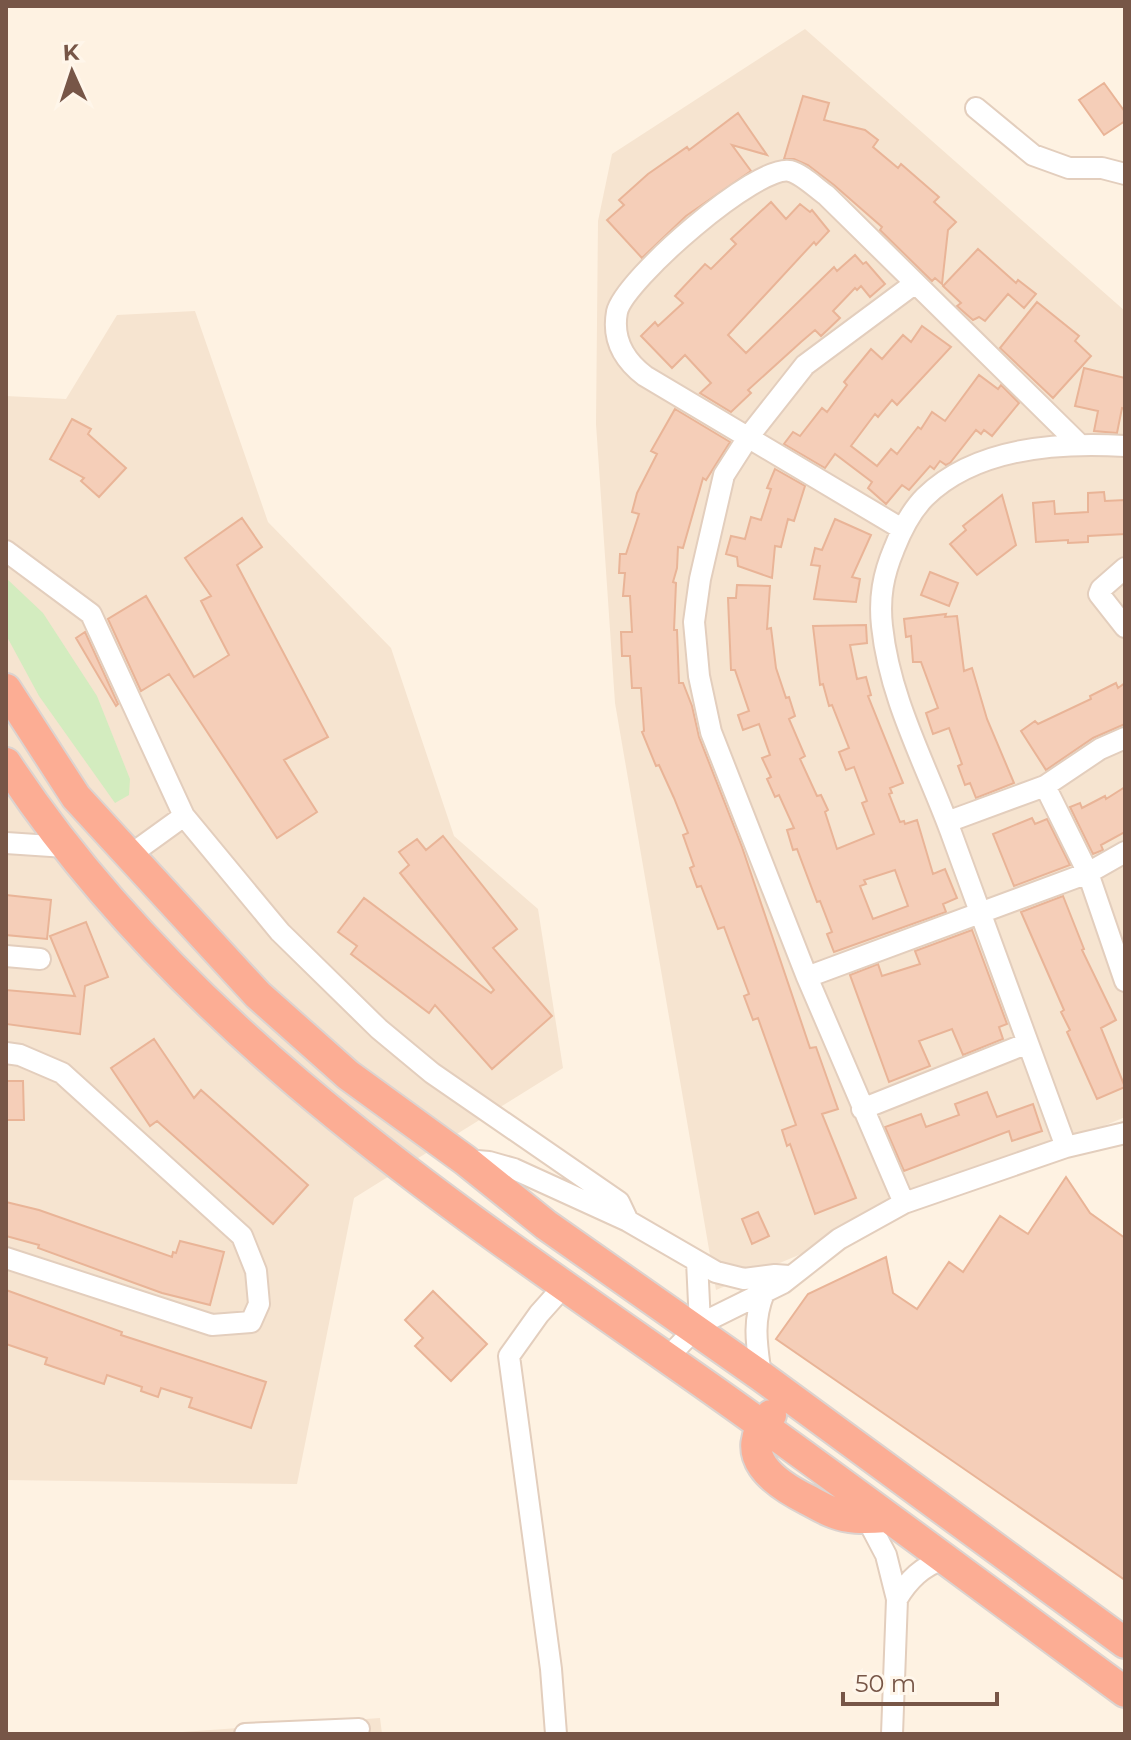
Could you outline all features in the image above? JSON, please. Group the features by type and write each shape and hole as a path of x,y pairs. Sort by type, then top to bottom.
{"highway":[{"path":"6,689 76,797 258,995 348,1075 465,1160 546,1225 696,1326 1125,1643"},
{"path":"6,763 44,821 138,930 253,1045 323,1106 564,1286 762,1426"},
{"path":"789,1397 762,1426 759,1455 770,1477 780,1486 833,1513 877,1518 943,1559 1125,1692"}],"street":[{"path":"976,108 1033,155 1069,168 1102,168 1125,174"},
{"path":"902,529 645,376 622,354 617,334 617,312 630,287 688,230 770,173 790,171 826,195 1078,443"},
{"path":"904,1203 807,977 711,732 699,676 694,622 700,579 724,475 749,436 805,365 914,284"},
{"path":"1066,1147 947,822 908,733 882,629 879,600 886,568 902,529 924,497 964,470 1002,455 1078,443 1125,446"},
{"path":"6,551 91,614 184,816 280,932 379,1029 432,1073 619,1202 628,1221"},
{"path":"1125,568 1099,594 1125,627"},
{"path":"947,822 1045,786 1100,749 1125,738"},
{"path":"1045,786 1088,873 1125,981"},
{"path":"130,855 184,816"},
{"path":"6,843 66,847"},
{"path":"807,977 1088,873 1125,852"},
{"path":"6,956 40,959"},
{"path":"862,1109 1028,1043"},
{"path":"6,1053 20,1055 62,1073 242,1236 256,1271 259,1304 251,1322 212,1325 6,1258"},
{"path":"667,1358 696,1326 783,1283 839,1239 904,1203 1066,1147 1125,1133"},
{"path":"465,1160 514,1169 628,1221 730,1277 789,1276"},
{"path":"696,1326 697,1261"},
{"path":"556,1734 550,1657 509,1356 564,1286"},
{"path":"761,1376 755,1329 764,1293"},
{"path":"877,1518 897,1599 892,1734"},
{"path":"897,1599 921,1569 943,1559"},
{"path":"245,1734 359,1729"}],"shaded area":[{"path":"805,29 1125,311 1125,1117 716,1290 615,703 596,424 598,221 612,154"},
{"path":"195,311 268,522 391,648 454,836 538,909 563,1068 354,1198 297,1484 6,1480 6,396 66,399 117,315"},
{"path":"380,1718 382,1734 154,1734"}],"green space":[{"path":"6,578 43,613 97,696 130,779 129,795 115,803 39,696 6,635"}],"building":[{"path":"1104,83 1125,112 1125,121 1104,135 1079,100"},
{"path":"803,96 829,103 824,120 865,130 878,140 873,147 898,168 901,164 939,197 934,202 956,222 948,230 942,284 935,278 932,281 880,230 882,227 834,185 808,165 794,159 784,159"},
{"path":"738,113 767,155 732,145 751,171 686,216 642,258 607,220 624,205 619,200 648,174 687,147 689,150"},
{"path":"771,202 786,219 800,204 810,212 812,210 829,231 816,245 814,242 728,335 746,353 834,267 837,271 855,255 863,264 866,262 885,284 870,297 861,286 857,290 855,288 833,311 840,318 821,336 815,330 801,342 748,390 751,393 731,412 700,393 711,383 685,355 672,368 641,336 655,322 658,326 683,303 675,296 705,264 711,269 736,244 731,239"},
{"path":"978,249 1016,283 1018,280 1036,294 1024,308 1008,294 985,321 979,317 973,320 957,306 961,303 943,286"},
{"path":"1037,302 1079,336 1075,341 1091,356 1053,398 1000,348"},
{"path":"922,326 951,347 897,405 892,400 878,417 875,414 851,446 877,466 891,449 897,454 918,427 921,429 932,412 945,421 979,375 998,389 1001,385 1019,403 992,436 984,430 981,434 976,430 950,463 946,465 940,461 934,469 930,466 909,490 902,485 886,504 868,488 872,482 835,454 825,468 784,444 793,432 800,436 822,408 827,412 847,385 844,382 871,349 882,359 903,335 911,342"},
{"path":"1084,368 1125,378 1125,409 1122,408 1117,433 1094,431 1098,411 1075,406"},
{"path":"675,409 730,442 706,480 703,478 683,548 678,547 673,582 676,583 674,630 677,630 679,683 683,683 692,706 699,737 742,847 810,1048 816,1047 838,1109 822,1114 856,1198 815,1214 782,1130 796,1125 758,1018 753,1020 744,996 749,994 724,927 718,929 701,886 697,887 690,868 694,866 683,835 688,833 642,732 641,688 632,688 630,656 622,656 621,632 632,632 630,596 623,596 625,573 619,573 620,554 626,554 639,514 632,512 637,493 657,454 651,451"},
{"path":"72,419 91,429 88,434 126,468 99,497 81,481 84,478 50,459"},
{"path":"775,469 805,486 794,521 788,519 781,547 775,546 772,578 738,566 737,557 726,554 731,536 745,539 751,517 761,520 771,489 767,488"},
{"path":"1104,492 1105,501 1125,500 1125,534 1088,536 1088,542 1036,542 1033,503 1054,501 1055,514 1088,512 1088,493"},
{"path":"1002,495 1016,545 977,575 950,544 966,530 963,526"},
{"path":"242,518 262,547 237,565 328,737 284,760 317,812 277,838 169,674 141,691 108,619 146,596 194,677 229,655 201,601 211,596 185,558"},
{"path":"835,519 871,535 852,577 860,579 856,602 814,599 820,566 811,565 815,548 822,550"},
{"path":"930,572 958,583 949,606 921,595"},
{"path":"737,585 770,586 767,629 771,628 776,668 795,716 789,719 805,756 800,759 817,796 821,795 828,810 825,812 837,849 874,834 862,803 867,801 854,767 846,770 839,752 849,748 832,705 829,706 823,684 820,685 813,626 866,625 867,643 850,645 857,679 866,677 871,695 868,696 903,783 890,788 892,793 889,794 900,822 904,821 905,824 917,820 933,874 945,869 957,898 943,904 946,912 834,952 827,934 832,932 820,901 817,902 797,849 793,850 787,830 794,828 779,795 775,797 767,779 771,777 762,758 770,755 759,724 743,730 738,715 749,711 735,670 731,670 728,598 736,598","holes":["895,870 908,906 873,919 860,886 866,884 864,880"]},
{"path":"946,614 945,617 957,616 964,671 972,668 987,719 1014,783 976,798 970,783 965,785 958,766 962,764 949,728 933,734 926,713 938,708 921,662 913,662 911,636 906,637 904,619"},
{"path":"85,632 118,704 116,706 76,638"},
{"path":"1116,683 1118,688 1125,683 1125,724 1093,738 1046,770 1021,731 1035,721 1038,724 1091,699 1090,696"},
{"path":"1125,787 1125,832 1101,845 1103,850 1093,854 1070,807 1080,803 1082,808 1105,796 1106,799"},
{"path":"1032,818 1035,824 1047,819 1070,865 1014,886 993,834"},
{"path":"443,836 517,929 493,948 552,1016 492,1069 435,1005 429,1013 351,954 357,946 338,932 364,898 491,993 494,990 400,873 409,865 399,852 417,839 426,850"},
{"path":"6,895 51,900 47,939 6,935"},
{"path":"1063,896 1082,950 1116,1020 1101,1028 1125,1087 1097,1099 1067,1032 1070,1030 1061,1012 1064,1010 1021,912"},
{"path":"86,922 108,977 85,986 80,1034 6,1024 6,990 75,996 50,936"},
{"path":"972,930 1007,1024 999,1027 1003,1039 963,1055 952,1029 919,1041 930,1066 889,1082 850,975 878,964 882,976 920,964 915,951"},
{"path":"154,1039 194,1098 201,1090 308,1185 273,1224 157,1121 150,1126 111,1068"},
{"path":"6,1081 23,1081 24,1120 6,1120"},
{"path":"987,1092 997,1117 1033,1104 1042,1131 1012,1141 1009,1131 904,1171 885,1127 921,1114 926,1127 959,1115 955,1104"},
{"path":"1066,1177 1090,1213 1125,1238 1125,1580 776,1339 808,1294 886,1257 893,1293 917,1309 949,1262 963,1272 1000,1216 1028,1234"},
{"path":"6,1202 39,1210 172,1257 180,1241 224,1252 210,1305 162,1293 38,1248 39,1245 6,1236"},
{"path":"758,1212 769,1236 752,1244 742,1219"},
{"path":"6,1290 122,1332 121,1335 266,1382 251,1428 189,1407 192,1398 161,1388 158,1397 141,1391 142,1387 107,1375 104,1384 45,1364 47,1358 6,1344"},
{"path":"433,1291 487,1344 451,1381 415,1346 423,1338 405,1320"}]}
